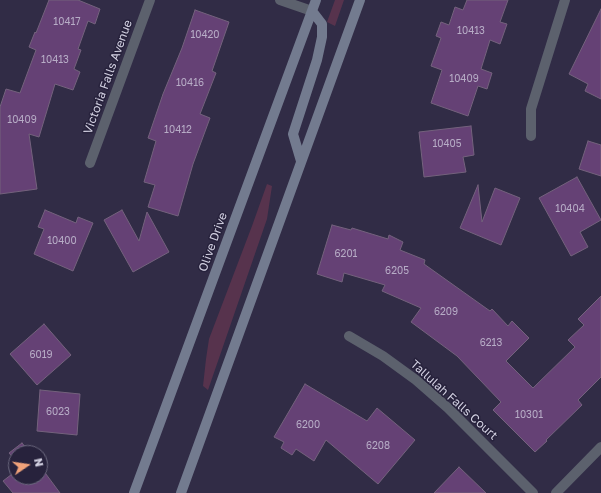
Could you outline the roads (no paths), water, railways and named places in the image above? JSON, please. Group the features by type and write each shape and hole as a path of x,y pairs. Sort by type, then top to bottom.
{"main road":[{"name":"Olive Drive","path":"134,493 316,0"},
{"path":"181,493 360,0"},
{"path":"301,161 292,134 317,60 322,37 322,24 312,11"}],"street":[{"name":"Victoria Falls Avenue","path":"90,163 150,0"},
{"path":"280,0 312,11"},
{"path":"531,136 531,109 565,0"},
{"name":"Tallulah Falls Court","path":"349,336 383,356 416,380 448,408 533,493"},
{"path":"556,493 601,447"}]}
